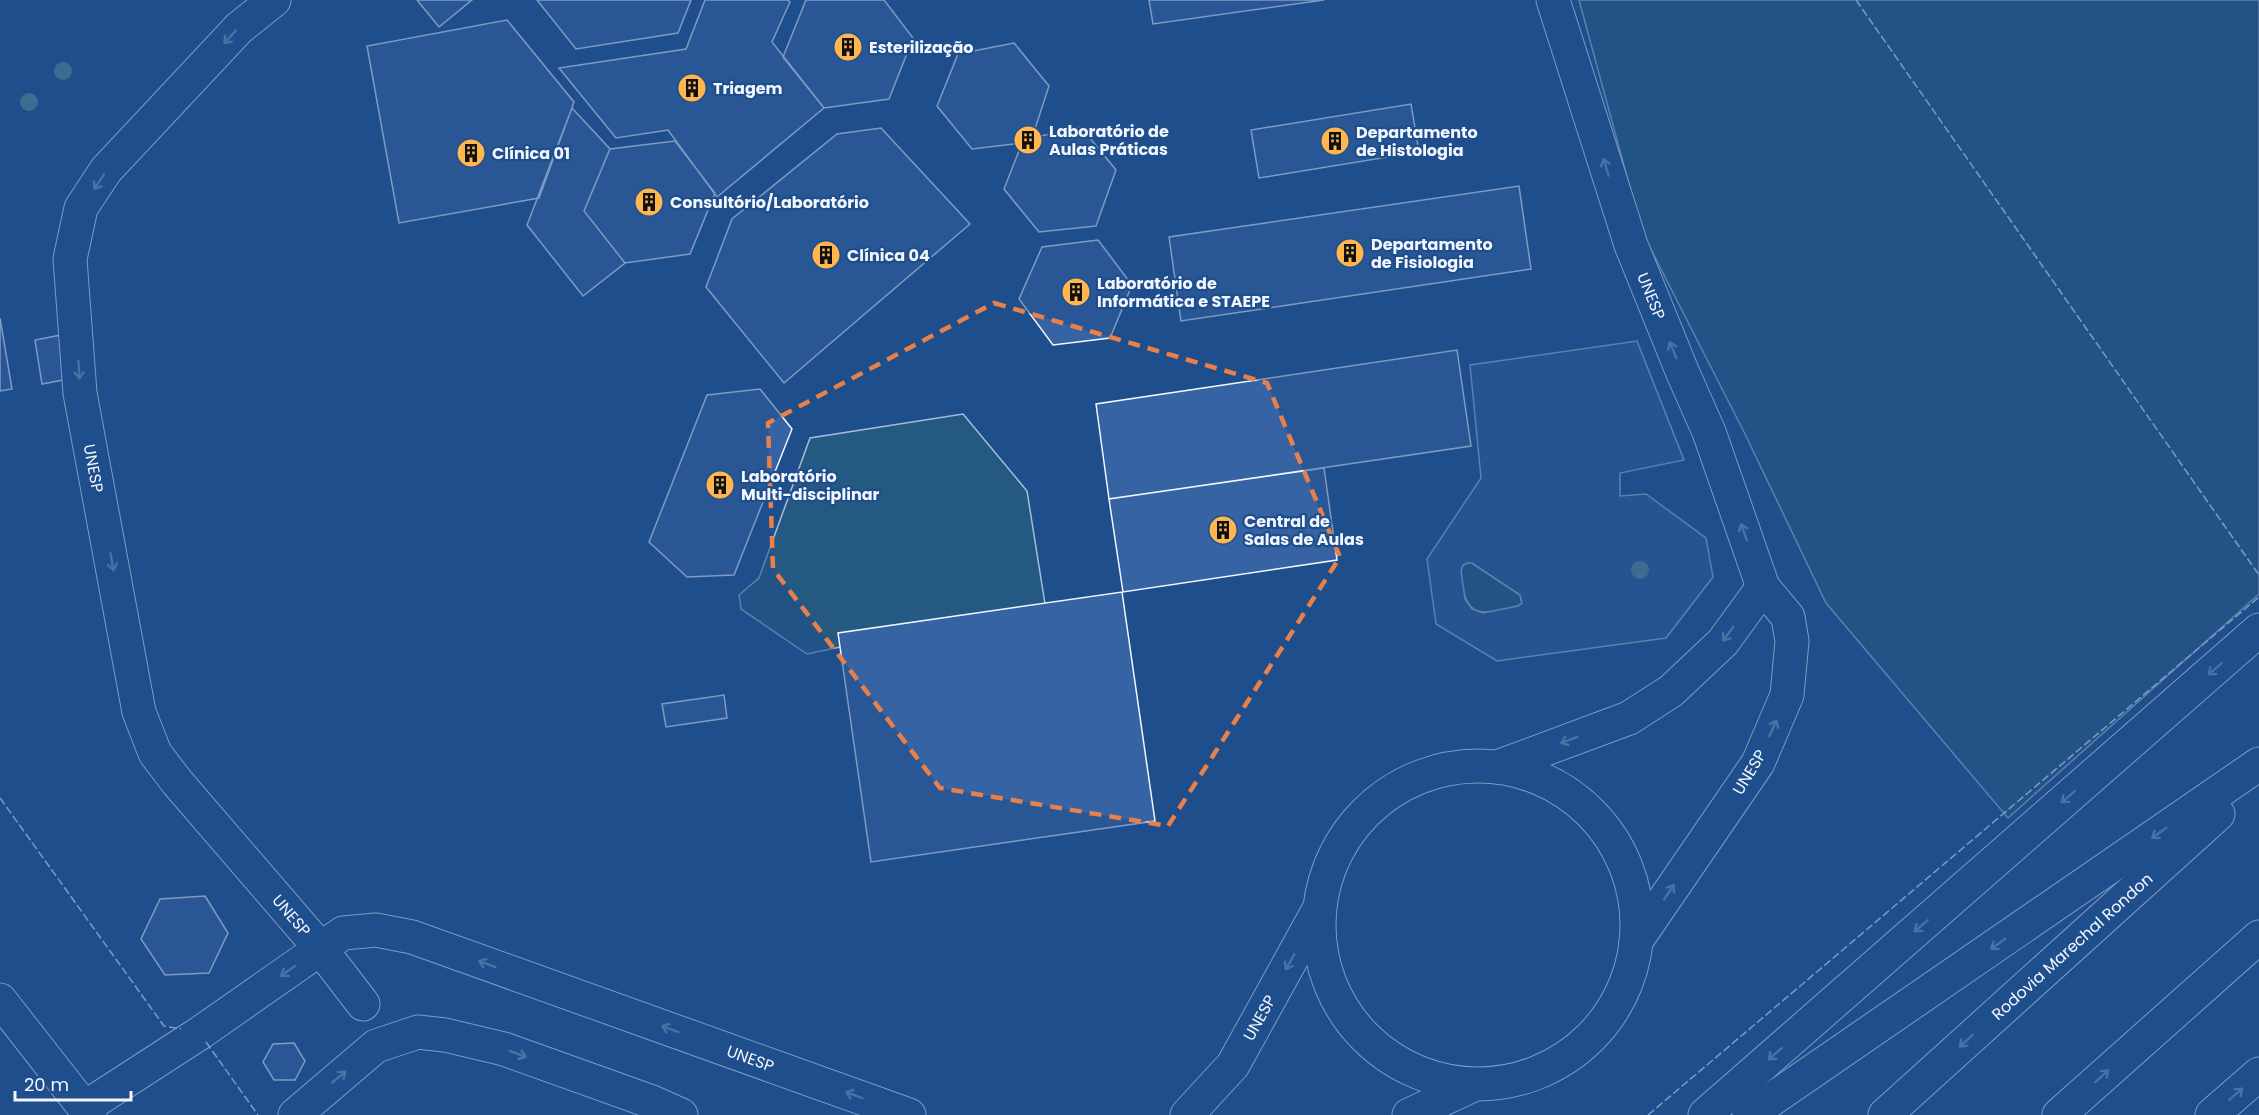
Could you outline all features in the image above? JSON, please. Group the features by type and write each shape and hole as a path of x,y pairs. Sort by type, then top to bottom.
{"main road":[{"name":"UNESP","path":"274,0 239,28 106,170 81,208 70,259 80,393 139,712 155,753 320,948 363,1004"},
{"name":"UNESP","path":"1553,0 1631,245 1709,432 1763,587 1788,617 1792,641 1787,695 1758,763 1636,941"},
{"name":"UNESP","path":"1500,766 1629,718 1671,691 1723,642 1763,587"},
{"path":"1705,1115 2259,630"},
{"path":"1749,1115 2259,764"},
{"name":"UNESP","path":"1187,1115 1233,1065 1318,911 1333,856 1366,810 1414,777 1456,766 1500,766 1546,780 1587,808 1617,846 1634,892 1636,941 1624,987 1600,1029 1563,1061 1519,1081 1471,1086 1420,1076 1376,1050 1341,1011 1322,963 1318,911"},
{"name":"Rodovia Marechal Rondon","path":"1885,1115 2259,776"},
{"name":"UNESP","path":"87,1111 343,933 376,930 412,937 909,1115"},
{"path":"2059,1115 2259,937"},
{"path":"0,1000 87,1111"},
{"path":"295,1115 376,1046 418,1032 445,1035 504,1049 652,1102 681,1115"},
{"path":"2212,1115 2259,1074"},
{"name":"UNESP","path":"1409,1115 1471,1086"}],"highlighted area":[{"path":"994,303 1267,383 1340,557 1168,826 940,788 773,569 768,423"}],"shaded area":[{"path":"1579,0 2259,0 2259,594 2008,818 1826,603 1744,432 1642,232"},
{"path":"1637,341 1684,460 1620,473 1620,496 1646,494 1706,538 1713,577 1666,638 1497,661 1436,624 1427,559 1481,478 1470,365","holes":["1472,563 1520,595 1522,603 1518,606 1483,613 1472,609 1465,599 1461,571 1463,565"]},
{"path":"963,414 1027,491 1045,604 807,654 741,609 739,595 759,578 810,438"},
{"path":"1470,562 1520,595 1522,603 1491,612 1476,610 1470,606 1463,588 1461,573 1463,565"}],"building":[{"path":"417,0 472,0 439,27"},
{"path":"537,0 691,0 678,33 576,49"},
{"name":"Triagem","path":"705,0 788,0 790,2 772,42 824,108 717,197 668,130 616,138 559,68 686,49"},
{"name":"Esterilização","path":"806,0 884,0 913,38 889,99 824,108 783,57"},
{"path":"1149,0 1324,0 1153,24"},
{"name":"Clínica 01","path":"507,20 574,102 539,198 399,223 367,46"},
{"name":"Laboratório de Aulas Práticas","path":"1014,43 1049,86 1032,138 1081,127 1116,170 1096,226 1039,232 1004,189 1022,143 972,149 937,106 958,54"},
{"name":"Departamento de Histologia","path":"1411,104 1419,152 1259,178 1251,130"},
{"path":"572,108 610,149 584,211 625,263 583,296 527,225"},
{"name":"Clínica 04","path":"881,128 970,224 784,383 706,287 732,219 837,134"},
{"name":"Consultório/Laboratório","path":"675,141 715,193 690,254 625,263 584,211 610,149"},
{"name":"Departamento de Fisiologia","path":"1519,186 1531,269 1181,321 1169,237"},
{"name":"Laboratório de Informática e STAEPE","path":"1098,240 1132,285 1110,338 1053,345 1019,299 1042,247"},
{"path":"0,318 12,389 0,391"},
{"path":"61,335 69,379 42,384 35,340"},
{"path":"1457,350 1471,446 1109,499 1096,404"},
{"name":"Laboratório Multi-disciplinar","path":"760,389 792,429 734,575 687,577 649,542 707,395"},
{"name":"Central de Salas de Aulas","path":"1324,468 1337,560 1123,592 1109,499"},
{"path":"1122,592 1155,821 871,862 838,633"},
{"path":"724,695 727,718 666,727 662,704"},
{"path":"205,896 228,933 209,973 165,975 141,939 160,899"},
{"path":"294,1043 305,1061 295,1080 274,1080 263,1062 273,1044"}],"fence":[{"path":"1856,0 2259,575"},
{"path":"1648,1115 2259,597"},
{"path":"0,798 164,1026 181,1029"},
{"path":"206,1042 258,1115"}],"place":[{"name":"Esterilização","path":"848,47"},
{"name":"Triagem","path":"692,88"},
{"name":"Laboratório de Aulas Práticas","path":"1028,140"},
{"name":"Departamento de Histologia","path":"1335,141"},
{"name":"Clínica 01","path":"471,153"},
{"name":"Consultório/Laboratório","path":"649,202"},
{"name":"Departamento de Fisiologia","path":"1350,253"},
{"name":"Clínica 04","path":"826,255"},
{"name":"Laboratório de Informática e STAEPE","path":"1076,292"},
{"name":"Laboratório Multi-disciplinar","path":"720,485"},
{"name":"Central de Salas de Aulas","path":"1223,530"}]}
